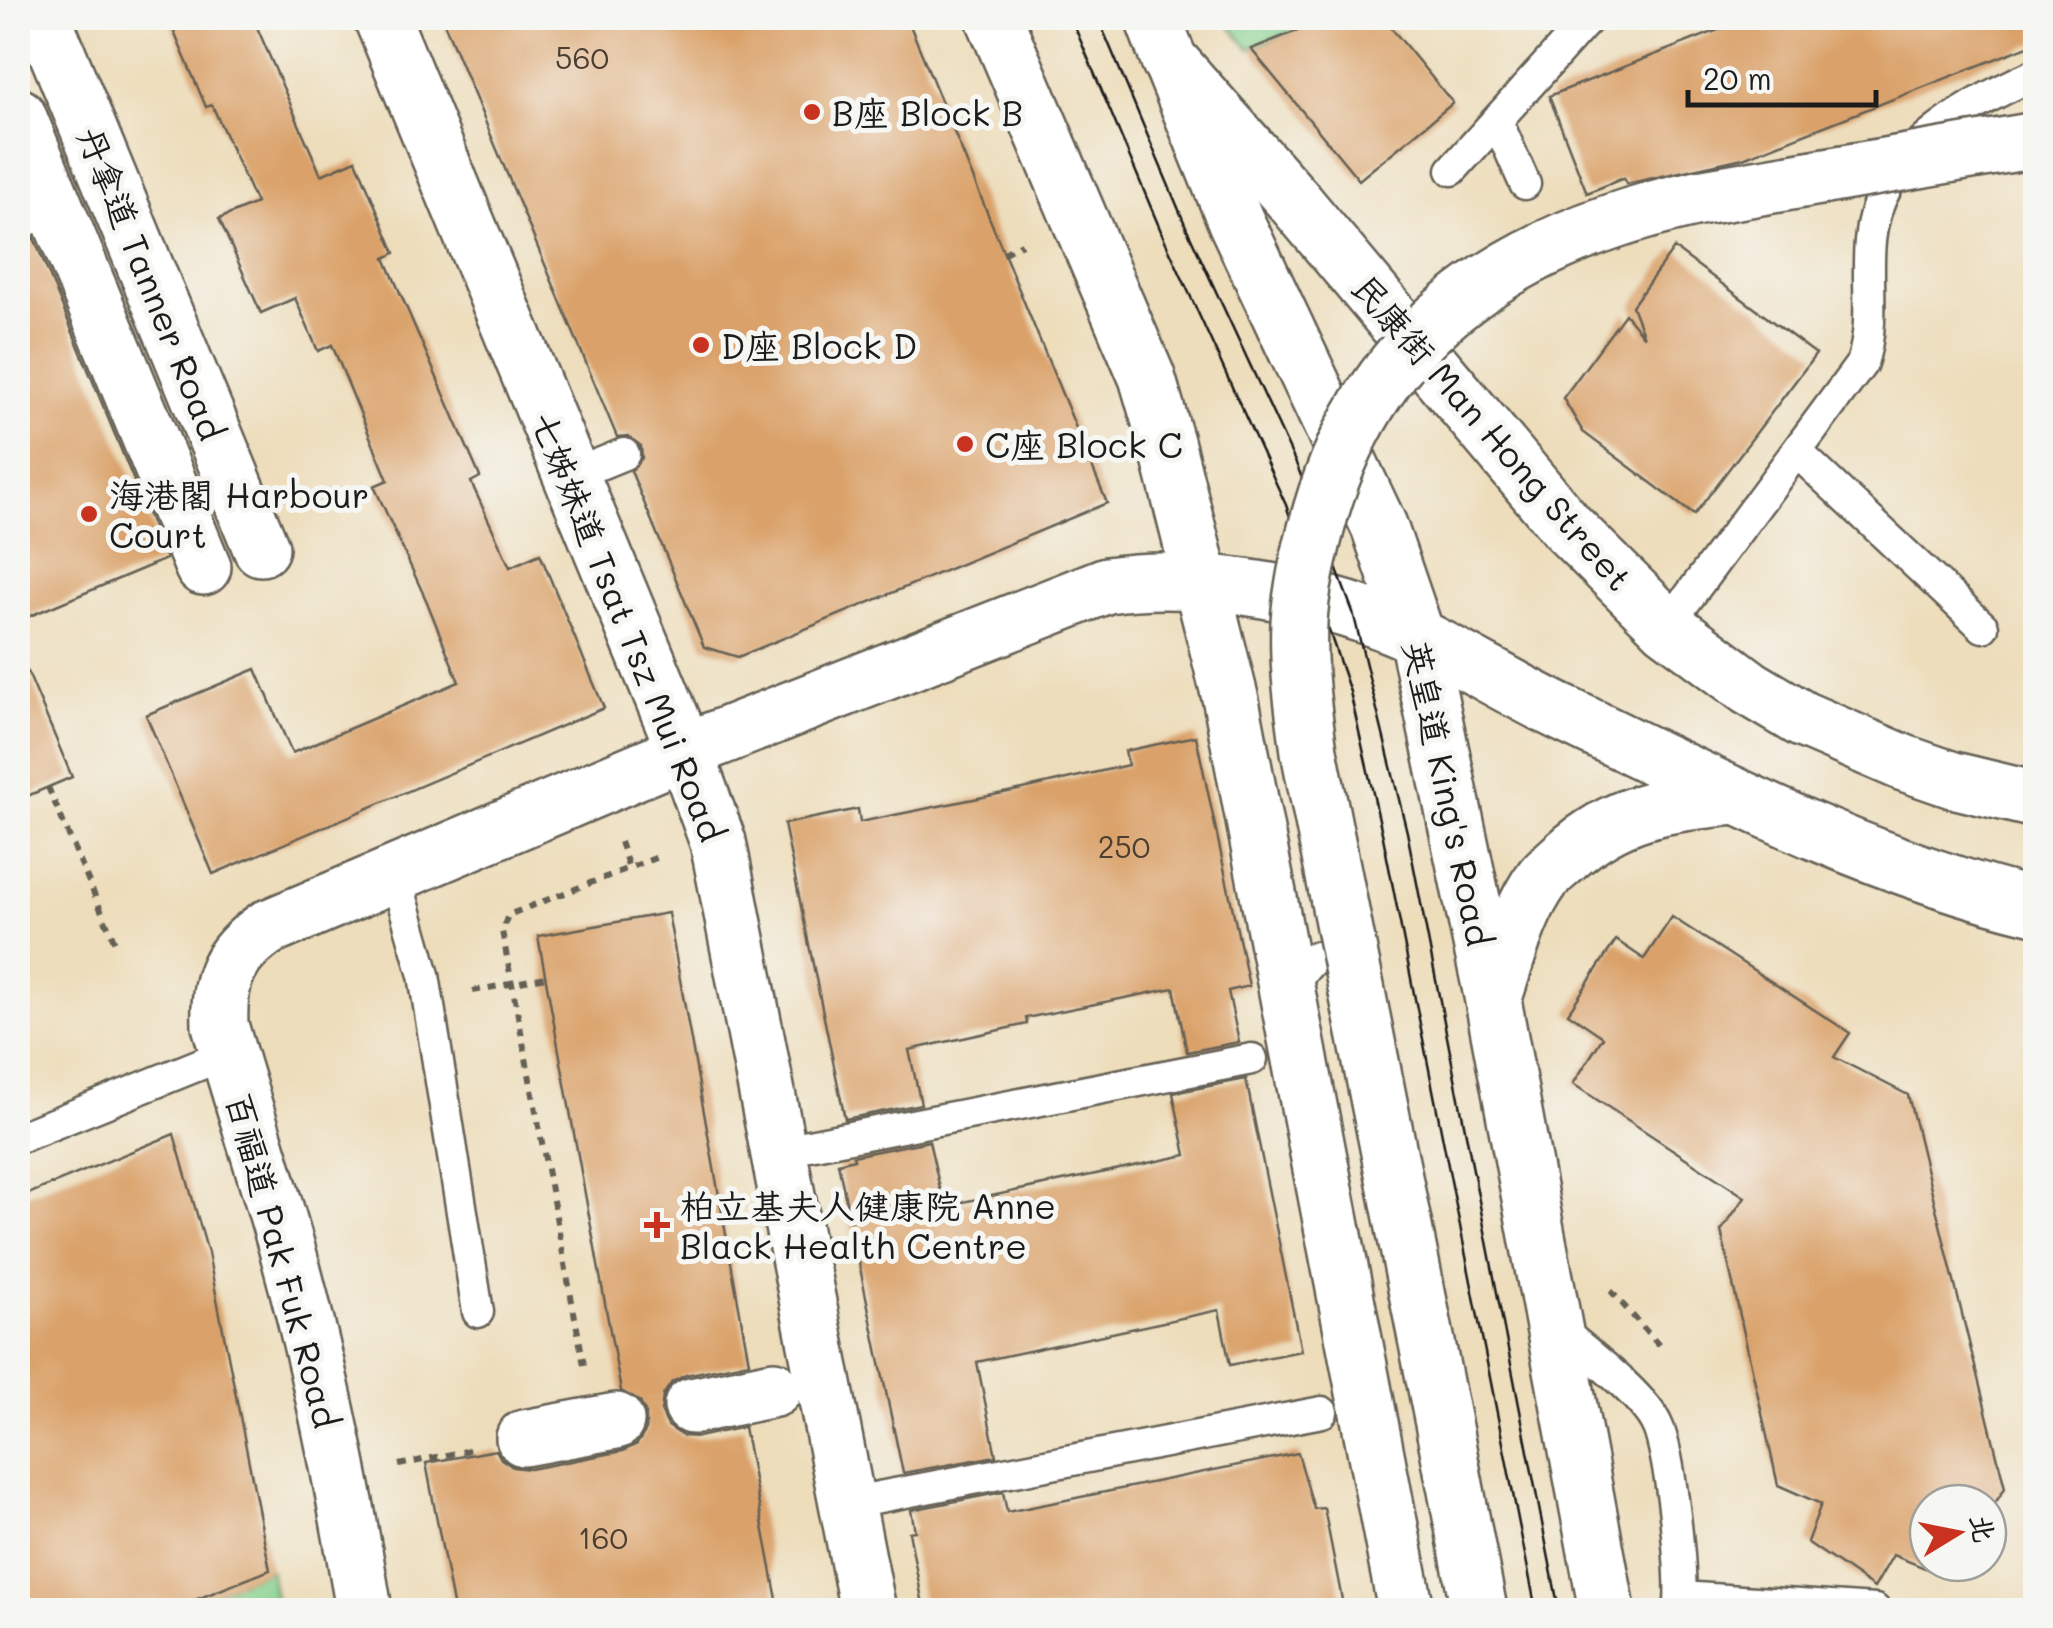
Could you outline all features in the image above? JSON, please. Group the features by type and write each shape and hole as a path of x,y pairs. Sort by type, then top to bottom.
{"main road":[{"name":"丹拿道 Tanner Road","path":"43,18 260,548"},
{"name":"七姊妹道 Tsat Tsz Mui Road","path":"382,18 718,842 868,1610"},
{"path":"994,18 1146,377 1166,442 1199,581 1259,760 1301,972 1406,1610"},
{"name":"民康街 Man Hong Street","path":"1161,39 1568,528 1667,626 1750,688 1802,718 1920,769 2036,800"},
{"name":"英皇道 King's Road","path":"1161,39 1236,222 1379,526 1418,637 1493,1000 1607,1610"},
{"path":"18,116 37,216 203,567"},
{"path":"1479,1610 1309,751 1301,692 1299,621 1311,546 1332,472 1388,372 1432,323 1492,278 1582,231 1652,208 1703,197 2036,140"},
{"path":"395,874 684,751 1108,584 1160,579 1199,581 1321,603 1418,637 1527,696 1736,797 1904,869 2036,907"},
{"path":"1493,1000 1519,922 1543,878 1583,841 1640,811 1671,803 1736,797"},
{"name":"百福道 Pak Fuk Road","path":"364,1610 336,1455 310,1342 286,1244 220,1025 218,996 227,968 243,944 266,928 395,874"},
{"path":"692,1406 774,1389"},
{"path":"524,1438 606,1423"}],"lane":[{"path":"1452,170 1589,18"},
{"path":"1667,626 1862,364 1870,319 1870,235 1877,206 1893,177 1945,124 1974,104 2036,74"},
{"path":"1497,120 1525,184"},
{"path":"1797,452 1982,627"},
{"path":"570,476 624,454"},
{"path":"395,874 424,975 478,1312"},
{"path":"18,1138 228,1053"},
{"path":"778,1151 1252,1059"},
{"path":"1551,1322 1641,1403 1657,1424 1665,1450 1680,1604 1876,1610"},
{"path":"848,1504 1322,1412"}],"path":[{"path":"1004,252 1022,244"},
{"path":"48,787 116,945"},
{"path":"614,827 629,868"},
{"path":"606,1423 502,931 508,915 666,854"},
{"path":"464,993 546,977"},
{"path":"1606,1286 1670,1358"},
{"path":"388,1467 524,1438"}],"green space":[{"path":"1223,18 1325,18 1249,49"},
{"path":"270,1570 277,1610 170,1610"}],"building":[{"path":"168,18 253,18 321,175 356,160 395,253 385,258 480,477 471,482 510,567 540,554 604,708 213,874 146,715 256,669 292,753 459,682 374,486 388,480 332,345 318,351 295,298 261,313 219,219 256,203 212,105 206,107"},
{"path":"442,18 907,18 1107,503 738,657 704,647 631,471 642,458 641,446 628,436 617,437"},
{"path":"1329,18 1383,18 1453,103 1359,180 1251,49"},
{"path":"1749,18 2036,18 2036,43 1743,158 1626,184 1624,178 1587,193 1549,96"},
{"name":"海港閣 Harbour Court","path":"34,238 166,559 18,621 18,242"},
{"path":"1674,248 1816,354 1694,515 1583,432 1563,398 1625,314 1644,337 1632,306"},
{"path":"18,649 72,777 18,800"},
{"path":"1196,736 1249,986 1228,991 1239,1042 1187,1052 1174,988 1026,1018 1027,1024 909,1050 921,1104 845,1119 784,824 858,809 860,822 1023,789 1128,765 1125,751"},
{"path":"668,913 749,1362 686,1375 672,1382 663,1395 661,1411 668,1426 683,1436 698,1437 744,1427 779,1610 454,1610 426,1463 496,1450 513,1467 530,1469 623,1451 637,1444 646,1430 646,1414 640,1402 621,1391 538,936"},
{"path":"1672,917 1850,1033 1834,1057 1908,1095 2004,1483 1908,1483 1908,1561 1893,1555 1874,1588 1807,1542 1821,1504 1778,1485 1721,1231 1745,1197 1573,1084 1603,1037 1568,1013 1616,940 1644,959"},
{"path":"1246,1079 1301,1351 1230,1365 1219,1310 977,1362 996,1456 903,1473 838,1163 854,1159 853,1156 929,1141 944,1206 1186,1155 1173,1093"},
{"path":"174,1134 208,1253 270,1570 170,1610 18,1610 18,1198"},
{"path":"1298,1453 1314,1509 1324,1508 1344,1610 924,1610 909,1532 915,1531 911,1510 1003,1492 1007,1512"}],"tram line":[{"path":"1071,18 1163,236 1286,505 1350,692 1383,837 1536,1610"},
{"path":"1098,18 1187,229 1298,468 1353,612 1407,832 1559,1610"}],"place":[{"name":"B座 Block B","path":"812,112"},
{"name":"D座 Block D","path":"701,345"},
{"name":"C座 Block C","path":"965,444"},
{"name":"海港閣 Harbour Court","path":"89,514"},
{"name":"柏立基夫人健康院 Anne Black Health Centre","path":"657,1225"}]}
